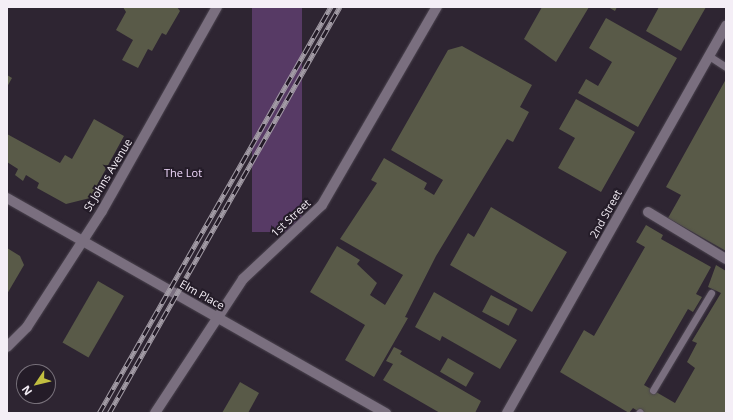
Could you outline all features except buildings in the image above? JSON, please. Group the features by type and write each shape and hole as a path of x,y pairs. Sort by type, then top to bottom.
{"street":[{"name":"St Johns Avenue","path":"7,347 41,306 80,240 102,211 216,7"},
{"name":"1st Street","path":"155,413 243,279 322,205 437,7"},
{"name":"2nd Street","path":"506,413 726,26"},
{"name":"Elm Place","path":"7,198 386,413"},
{"path":"648,212 726,259"}],"lane":[{"path":"709,56 726,67"},
{"path":"652,390 711,293"}],"green space":[{"path":"252,7 302,7 302,232 252,232"}],"railway":[{"path":"99,413 331,7"},
{"path":"109,413 340,7"}],"park label":[{"name":"The Lot","path":"183,173"}]}
